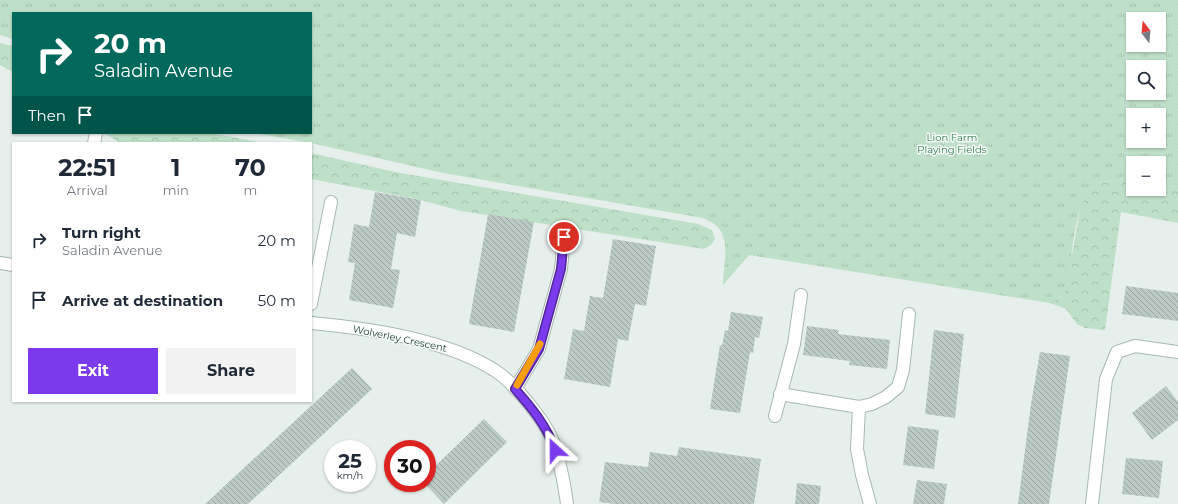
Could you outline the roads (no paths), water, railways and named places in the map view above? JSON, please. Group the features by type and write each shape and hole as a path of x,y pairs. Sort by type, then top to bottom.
{"street":[{"path":"312,299 331,202"},
{"path":"515,389 539,349 561,269 564,237"},
{"path":"0,263 12,265"},
{"path":"775,416 794,344 800,295"},
{"path":"780,394 859,407 872,404 886,397 898,387 902,373 909,314"},
{"name":"Wolverley Crescent","path":"312,323 356,327 450,348 495,370 515,389 533,410 551,439 562,473 568,504"},
{"path":"1092,504 1106,378 1118,352 1135,346 1178,352"},
{"path":"859,407 858,449 862,475 870,504"}],"park label":[{"name":"Lion Farm Playing Fields","path":"952,142"}]}
